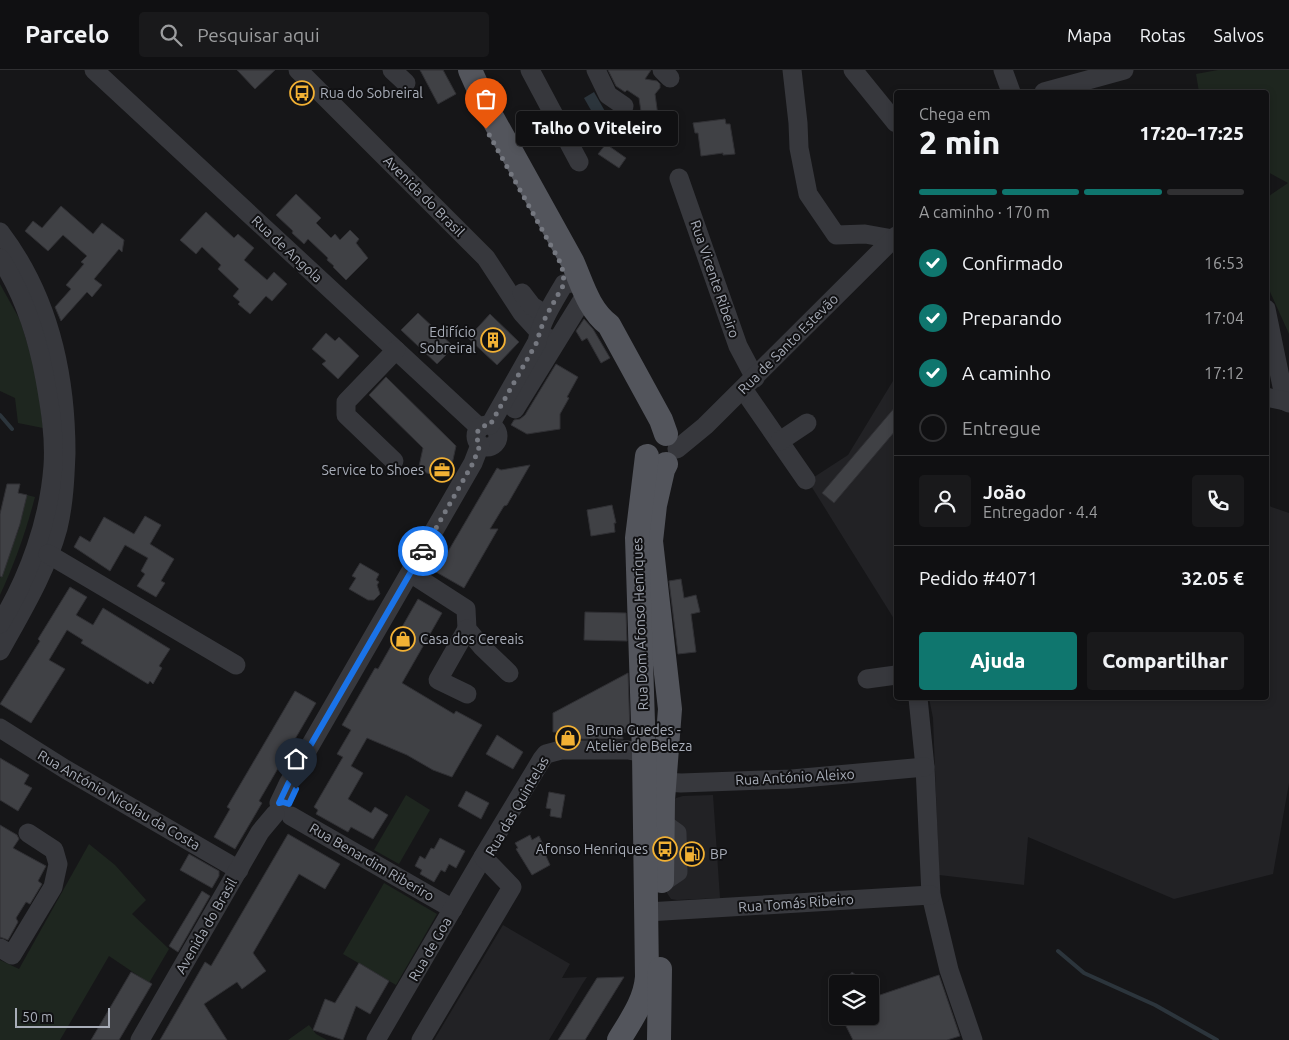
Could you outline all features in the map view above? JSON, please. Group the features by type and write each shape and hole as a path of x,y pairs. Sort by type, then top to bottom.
{"main road":[{"path":"458,70 477,113 559,260 563,271 600,318 600,328 662,448"},
{"path":"470,70 487,108 572,261 578,289"},
{"name":"Rua Dom Afonso Henriques","path":"620,1040 645,994 654,911 658,793 670,722 669,696 651,541 662,448"},
{"name":"Rua Dom Afonso Henriques","path":"659,1040 654,911 662,883 663,823 658,793 644,749 637,538 662,448"},
{"path":"644,749 656,741 667,746"}],"street":[{"name":"Rua de Angola","path":"94,70 488,436"},
{"name":"Avenida do Brasil","path":"298,70 486,258 522,313 543,323"},
{"name":"Avenida do Brasil","path":"316,70 494,252 543,323 546,338 557,339"},
{"path":"530,70 579,162"},
{"path":"596,70 608,95 624,106"},
{"path":"792,70 799,148 808,194 836,235 865,234 894,237"},
{"path":"853,70 894,121"},
{"path":"1003,70 1010,90"},
{"path":"1051,90 1124,70"},
{"name":"Rua Vicente Ribeiro","path":"679,178 738,346 749,384 780,442 806,480"},
{"path":"0,232 24,268 45,314 56,354 63,395 66,431 64,501 57,529 30,599 0,651"},
{"name":"Rua de Santo Estevão","path":"662,448 705,426 894,238"},
{"path":"0,258 10,274 31,319 41,357 52,432 53,465 49,498 43,524 17,594 0,624"},
{"name":"Avenida do Brasil","path":"140,1040 260,832 283,811 288,784 488,436 537,342 543,323 578,289"},
{"name":"Avenida do Brasil","path":"152,1040 268,836 483,468 488,436 512,413 580,302 578,289"},
{"path":"1269,339 1275,399"},
{"path":"394,461 346,415 346,402 396,350"},
{"path":"780,442 807,423"},
{"path":"48,554 236,665"},
{"path":"418,578 466,609 467,629 438,680 467,694"},
{"path":"467,629 482,647 509,673"},
{"path":"867,679 894,675"},
{"path":"918,700 925,767 931,895 950,970 973,1040"},
{"name":"Rua António Nicolau da Costa","path":"0,728 65,769 239,870"},
{"name":"Rua das Quintelas","path":"421,1040 512,886 483,857 546,754 561,750 644,749"},
{"name":"Rua António Aleixo","path":"658,793 681,783 792,779 925,767"},
{"name":"Rua Benardim Riberiro","path":"283,811 453,909"},
{"path":"0,948 12,955 53,887 58,864 54,850 28,833"},
{"name":"Rua de Goa","path":"376,1040 483,857"},
{"name":"Rua Tomás Ribeiro","path":"654,911 931,895"}],"shaded area":[{"path":"1218,70 1289,70 1289,334 1269,290 1269,196 1288,183 1269,173 1269,90 1199,90 1196,74"},
{"path":"594,92 606,113 596,119 584,98"},
{"path":"0,284 20,320 36,371 43,428 18,423 15,398 0,391"},
{"path":"894,379 894,619 808,481 848,455"},
{"path":"27,495 35,497 20,547 0,595 0,578 19,529"},
{"path":"1269,506 1289,513 1289,783 1273,874 1174,899 1028,837 1024,885 939,875 933,718 929,700 1269,700"},
{"path":"406,795 430,810 399,864 374,850"},
{"name":"BP","path":"713,795 720,898 671,899 667,893 667,815 671,805 676,798 683,796"},
{"path":"89,844 115,865 146,900 132,914 169,949 149,983 109,956 60,1040 0,1040 0,960 19,969"},
{"path":"384,883 437,914 396,985 343,954"},
{"path":"503,925 570,964 562,978 587,977 549,1040 434,1040"},
{"path":"309,1025 316,1034 327,1040 288,1040"}],"building":[{"path":"237,70 275,70 255,89"},
{"path":"420,70 443,70 456,94 438,104"},
{"path":"608,70 651,70 645,79 657,81 660,84 660,88 655,94 658,116 642,118 639,98 627,90 625,92 616,86"},
{"path":"725,119 726,124 730,124 735,154 723,155 723,153 701,156 698,133 695,133 693,123"},
{"path":"606,144 626,158 619,168 598,154"},
{"path":"296,194 321,218 316,223 331,238 335,234 340,240 350,230 359,239 356,243 368,258 346,280 327,260 328,258 308,239 304,244 276,215"},
{"path":"61,206 93,234 102,223 124,240 122,252 119,249 94,279 102,285 92,297 87,292 61,321 55,307 71,289 66,285 84,264 81,262 87,256 63,235 48,251 25,231 33,221 42,228"},
{"path":"206,212 234,238 238,234 254,248 244,260 267,280 274,272 287,284 272,301 266,296 250,314 238,304 240,302 233,296 239,289 218,269 221,265 202,247 196,254 180,240"},
{"path":"418,313 454,347 437,364 401,330"},
{"name":"Edifício Sobreiral","path":"490,314 519,342 497,365 468,338"},
{"path":"584,319 593,329 610,358 601,363 587,338 582,341 576,331"},
{"path":"326,333 335,341 339,337 359,356 338,379 322,364 326,361 312,349"},
{"path":"556,364 578,377 560,414 560,429 527,434 511,425 514,420 520,419 525,415"},
{"path":"386,377 456,446 449,478 418,471 423,448 369,395"},
{"path":"894,408 894,432 834,503 822,493"},
{"path":"530,465 507,505 504,506 490,529 498,529 464,588 436,572 497,468 501,470"},
{"path":"7,484 20,484 18,493 27,495 20,524 2,577 0,576 0,514"},
{"path":"612,505 616,523 614,523 615,532 591,536 587,510"},
{"path":"145,516 161,525 150,544 174,559 161,581 165,583 156,597 137,586 145,574 141,571 148,558 125,545 110,571 74,547 80,536 90,542 104,517 134,534"},
{"path":"360,563 379,574 376,580 379,582 377,585 380,594 374,600 368,600 349,589 356,578 352,576"},
{"path":"681,579 684,598 696,595 700,612 691,614 696,652 678,654 669,581"},
{"path":"70,587 87,597 76,615 93,625 103,608 170,649 159,666 162,668 153,684 150,681 148,684 81,643 83,640 67,630 49,660 65,669 31,723 0,704 40,641 38,639"},
{"path":"418,599 442,613 402,683 454,714 456,711 482,725 452,777 433,770 407,755 367,738 351,766 363,773 348,799 371,813 375,807 388,815 373,839 351,827 348,832 316,814 318,810 314,807 343,757 337,754 351,730 342,725 375,668 378,669"},
{"path":"585,612 626,613 627,641 584,640"},
{"path":"628,673 630,732 622,733 623,739 562,739 562,732 553,732 553,713"},
{"path":"295,691 316,703 259,801 262,803 235,849 214,837 230,809 227,807"},
{"path":"497,735 523,752 513,769 486,754"},
{"path":"0,758 29,775 24,784 32,788 18,811 0,800"},
{"path":"466,791 489,803 481,819 458,806"},
{"path":"549,792 565,795 561,818 550,816 551,809 546,808"},
{"path":"0,825 17,835 19,839 13,848 46,866 38,881 42,884 30,904 26,902 16,918 18,922 8,940 0,937"},
{"path":"288,834 340,864 325,889 299,874 253,953 266,971 242,989 237,982 204,1004 227,1040 160,1040 205,962 211,966"},
{"path":"530,835 532,840 539,836 548,855 546,856 550,865 532,875 516,849 518,848 515,843"},
{"path":"440,838 465,851 456,868 449,864 445,872 441,870 434,882 420,874 422,870 415,866 420,856 425,859 431,848 434,849"},
{"path":"189,854 219,871 219,876 212,888 180,870"},
{"path":"202,891 210,896 178,952 169,946"},
{"path":"359,963 389,981 370,1014 356,1006 343,1040 313,1030 325,999 335,1003"},
{"path":"131,972 152,984 119,1040 91,1040"},
{"path":"939,975 960,1036 947,1040 853,1040 846,1025 879,1025 880,995"},
{"path":"624,977 585,1040 558,1040 597,978"}],"waterway":[{"path":"0,415 12,429"},
{"path":"1058,951 1084,973 1155,1005 1217,1040"}],"way so far":[{"path":"423,551 473,463 480,445 476,439 478,430 483,426 490,425 502,406 537,342 546,316 564,284 563,271 559,260 486,129"}],"place":[{"name":"Rua do Sobreiral","path":"302,93"},
{"name":"Talho O Viteleiro","path":"486,129"},
{"name":"Edifício Sobreiral","path":"493,340"},
{"name":"Service to Shoes","path":"442,470"},
{"name":"Casa dos Cereais","path":"403,639"},
{"name":"Bruna Guedes - Atelier de Beleza","path":"568,738"},
{"name":"Afonso Henriques","path":"665,849"},
{"name":"BP","path":"692,854"}],"route":[{"path":"296,789 289,804 279,803 288,784 423,551"}]}
